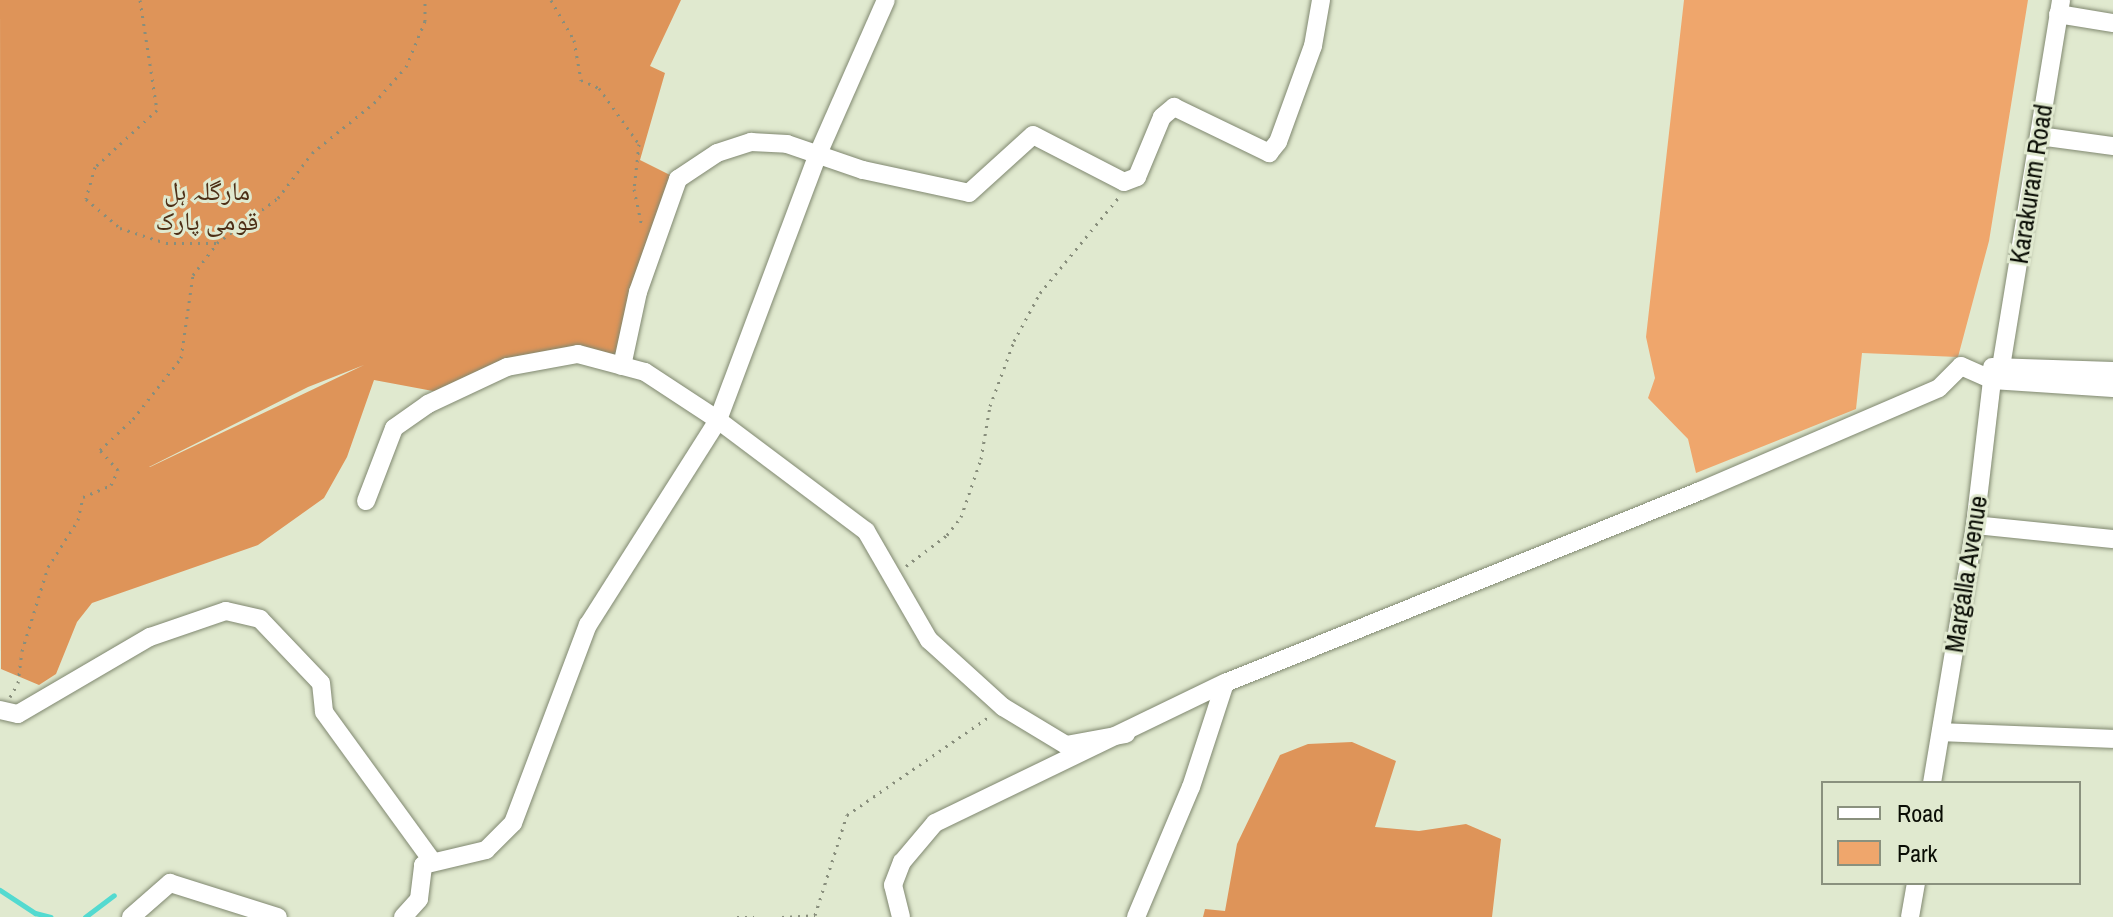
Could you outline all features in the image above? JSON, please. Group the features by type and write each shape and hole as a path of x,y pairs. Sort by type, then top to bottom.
{"street":[{"path":"403,917 419,899 423,865 486,850 513,823 588,625 718,420 818,154 886,0"},
{"path":"622,366 651,253 678,179 717,153 769,141 863,170 969,193 1033,135 1096,171 1131,181 1147,161 1162,117 1174,107 1272,152 1313,46 1321,0"},
{"path":"2060,7 2113,23"},
{"name":"Karakuram Road","path":"1997,374 2060,7"},
{"path":"2039,136 2113,146"},
{"path":"366,501 394,428 428,404 507,367 578,354 645,372 718,420 866,531 929,640 1003,707 1066,745 1126,734"},
{"path":"901,917 893,885 902,862 935,823 1126,734 1225,683 1714,485 1939,388 1961,366 1997,374 2113,388"},
{"path":"1997,374 2113,371"},
{"name":"Margalla Avenue","path":"1932,781 1997,374"},
{"path":"1975,525 2113,539"},
{"path":"5,704 18,714 150,637 226,611 260,619 321,683 324,712 433,862"},
{"path":"1136,917 1191,787 1225,683"},
{"path":"1941,732 2113,739"},
{"path":"131,917 170,883 278,917"},
{"path":"1910,917 1916,885"}],"path":[{"path":"140,0 157,110 95,167 86,199 120,228 166,243 217,243"},
{"path":"5,704 18,683 48,567 78,520 83,497 111,485 118,470 100,450 133,419 181,358 193,275 217,243 278,198 312,153 374,103 406,67 425,21 425,0"},
{"path":"551,0 574,40 581,80 599,88 639,144 634,189 651,253"},
{"path":"893,575 935,545 961,517 981,459 990,406 1025,318 1053,275 1131,181"},
{"path":"782,917 815,915 847,815 1003,707"},
{"path":"737,917 754,917"}],"green space":[{"name":"مارگلہ ہل قومی پارک","path":"0,0 681,0 650,66 665,73 640,160 678,179 622,366 578,354 449,394 374,380 347,457 324,498 258,545 92,603 77,622 56,674 39,685 1,669","holes":["364,365 149,467 308,387"]},
{"path":"1684,0 2028,0 1989,241 1958,357 1862,353 1856,409 1696,473 1688,439 1648,398 1655,378 1646,337"},
{"path":"1352,742 1396,761 1375,827 1419,831 1466,824 1501,839 1492,917 1203,917 1205,909 1225,911 1237,844 1280,755 1308,744"}],"waterway":[{"path":"0,890 35,913 51,917"},
{"path":"85,917 114,895"}]}
